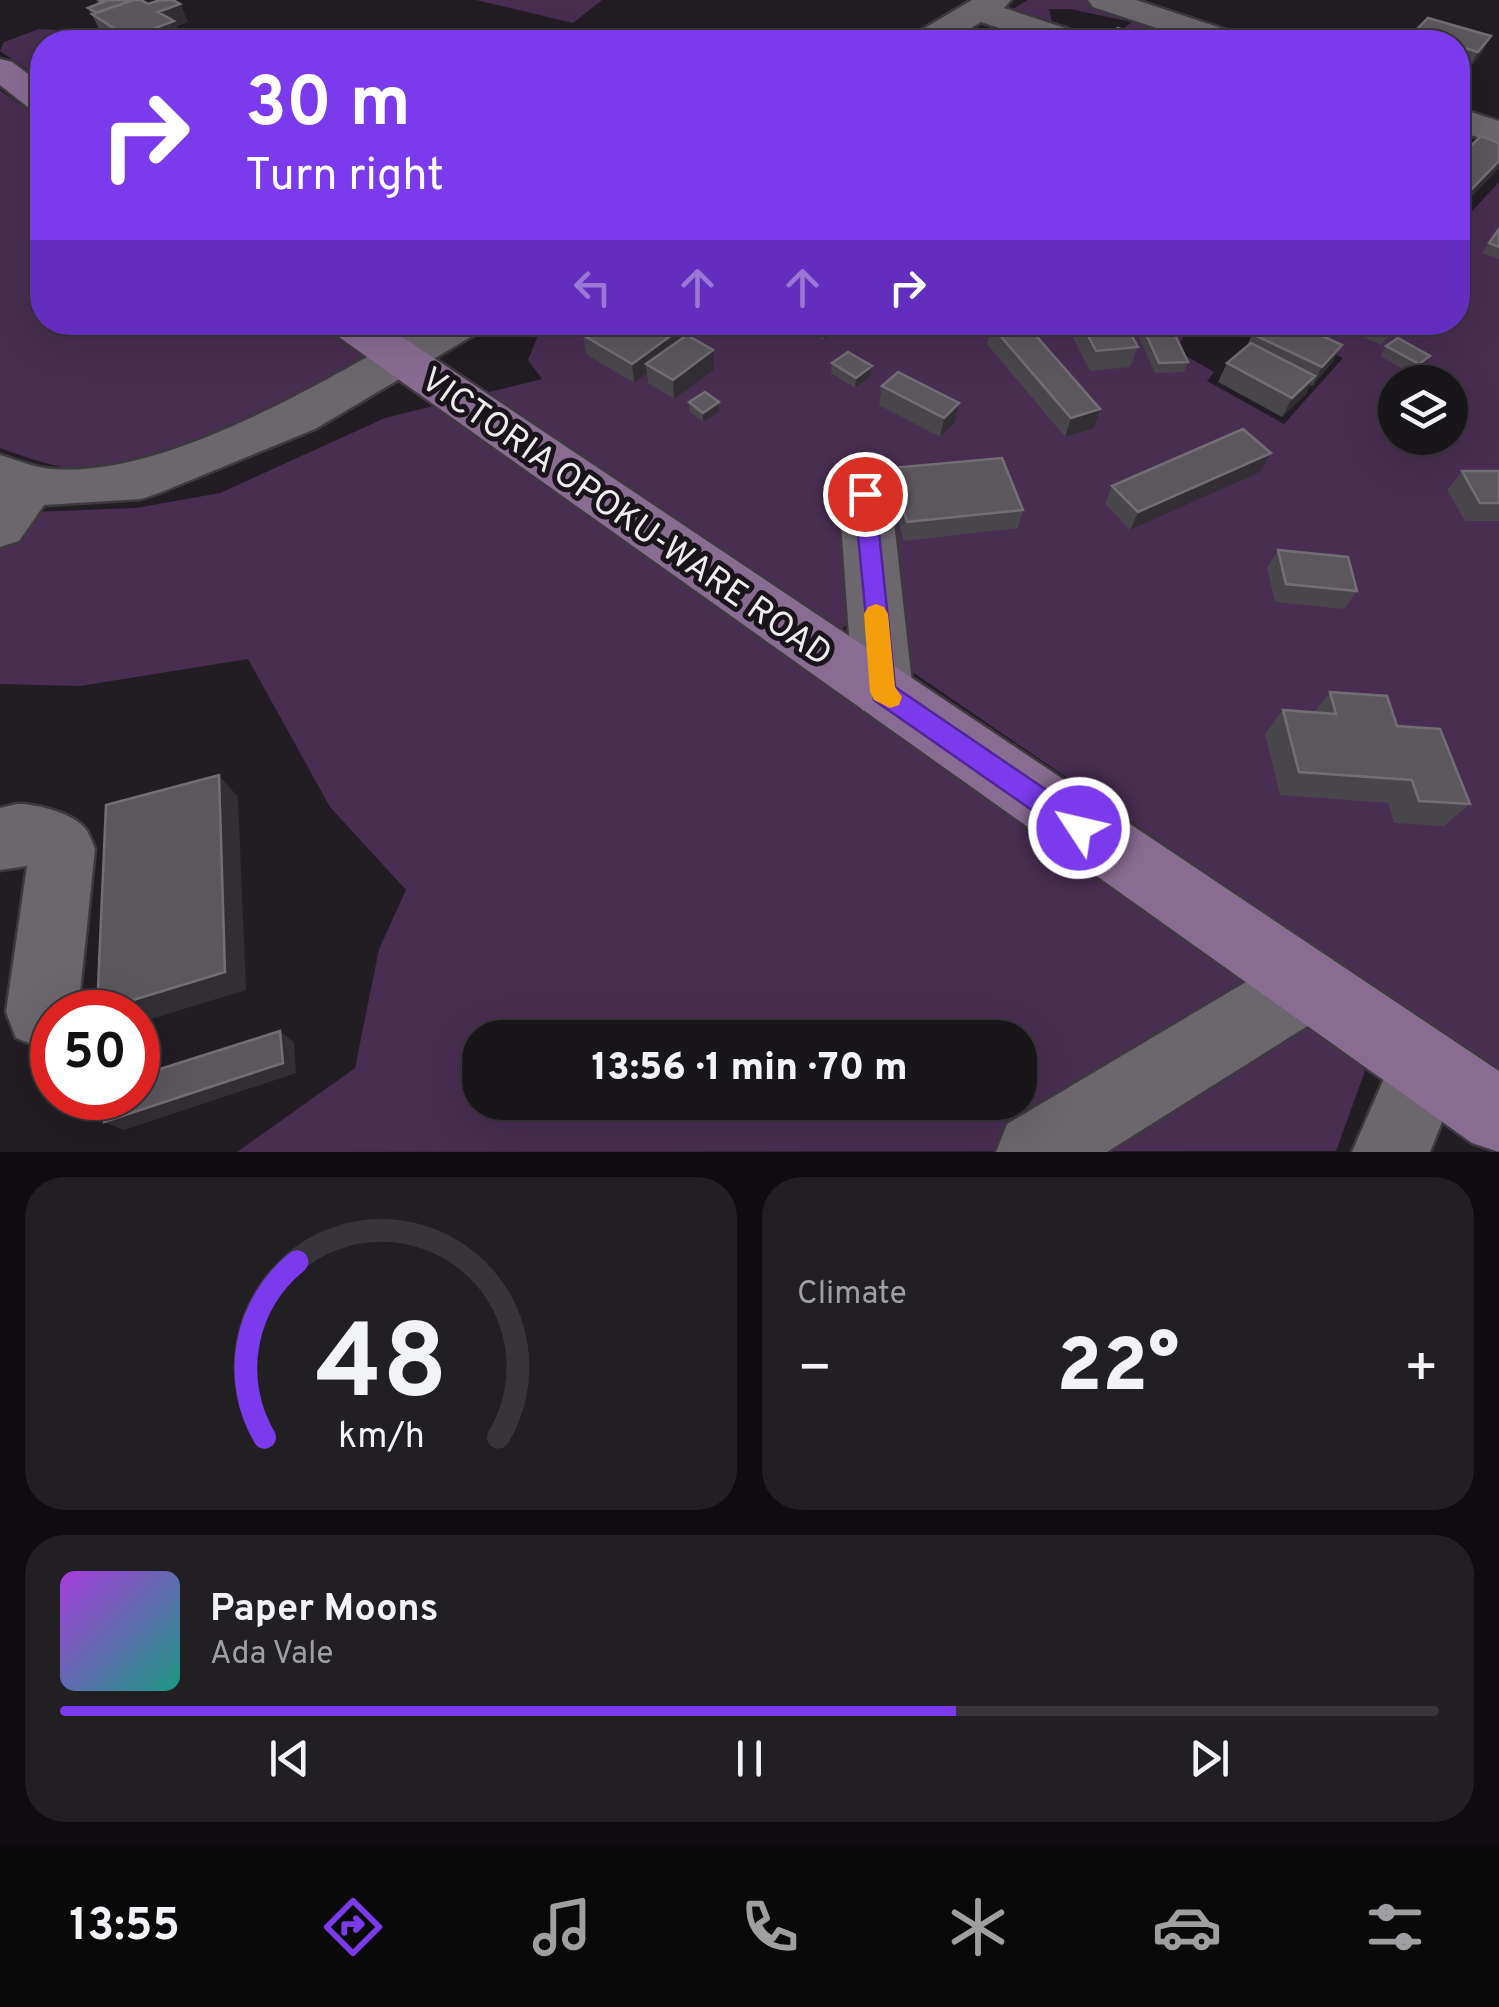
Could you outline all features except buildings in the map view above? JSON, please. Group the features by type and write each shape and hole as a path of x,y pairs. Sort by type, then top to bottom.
{"main road":[{"path":"0,70 30,91"},
{"name":"VICTORIA OPOKU-WARE ROAD","path":"366,335 1499,1116"}],"street":[{"path":"1104,0 1194,30"},
{"path":"944,30 986,5 1040,30"},
{"path":"1470,123 1499,133"},
{"path":"1470,145 1499,149"},
{"path":"0,528 16,478 52,488 141,480 298,418 441,335"},
{"path":"865,494 883,692"},
{"path":"0,838 16,832 44,837 62,849 45,990"},
{"path":"1035,1152 1308,985"},
{"path":"1392,1152 1426,1066"}],"shaded area":[{"path":"476,0 602,0 573,23"},
{"path":"1028,0 1090,0 1180,30 1122,30 1132,22 1070,9 1049,9 1054,30 1006,13"},
{"path":"30,32 30,71 0,51 4,42"},
{"path":"0,90 30,111 30,335 343,335 378,359 236,434 158,462 83,470 51,465 0,448"},
{"path":"1499,182 1499,1073 845,626 815,654 1325,1011 1365,1071 1336,1151 237,1152 355,1068 379,949 406,890 330,807 248,659 80,686 0,684 0,541 32,512 136,508 220,493 385,418 542,379 528,360 538,335 1185,335 1176,350 1214,372 1207,381 1284,424 1343,358 1296,335 1470,335 1470,213"}],"slow traffic":[{"path":"876,614 883,692 890,697"}],"route":[{"path":"865,494 883,692 1079,828"}]}
